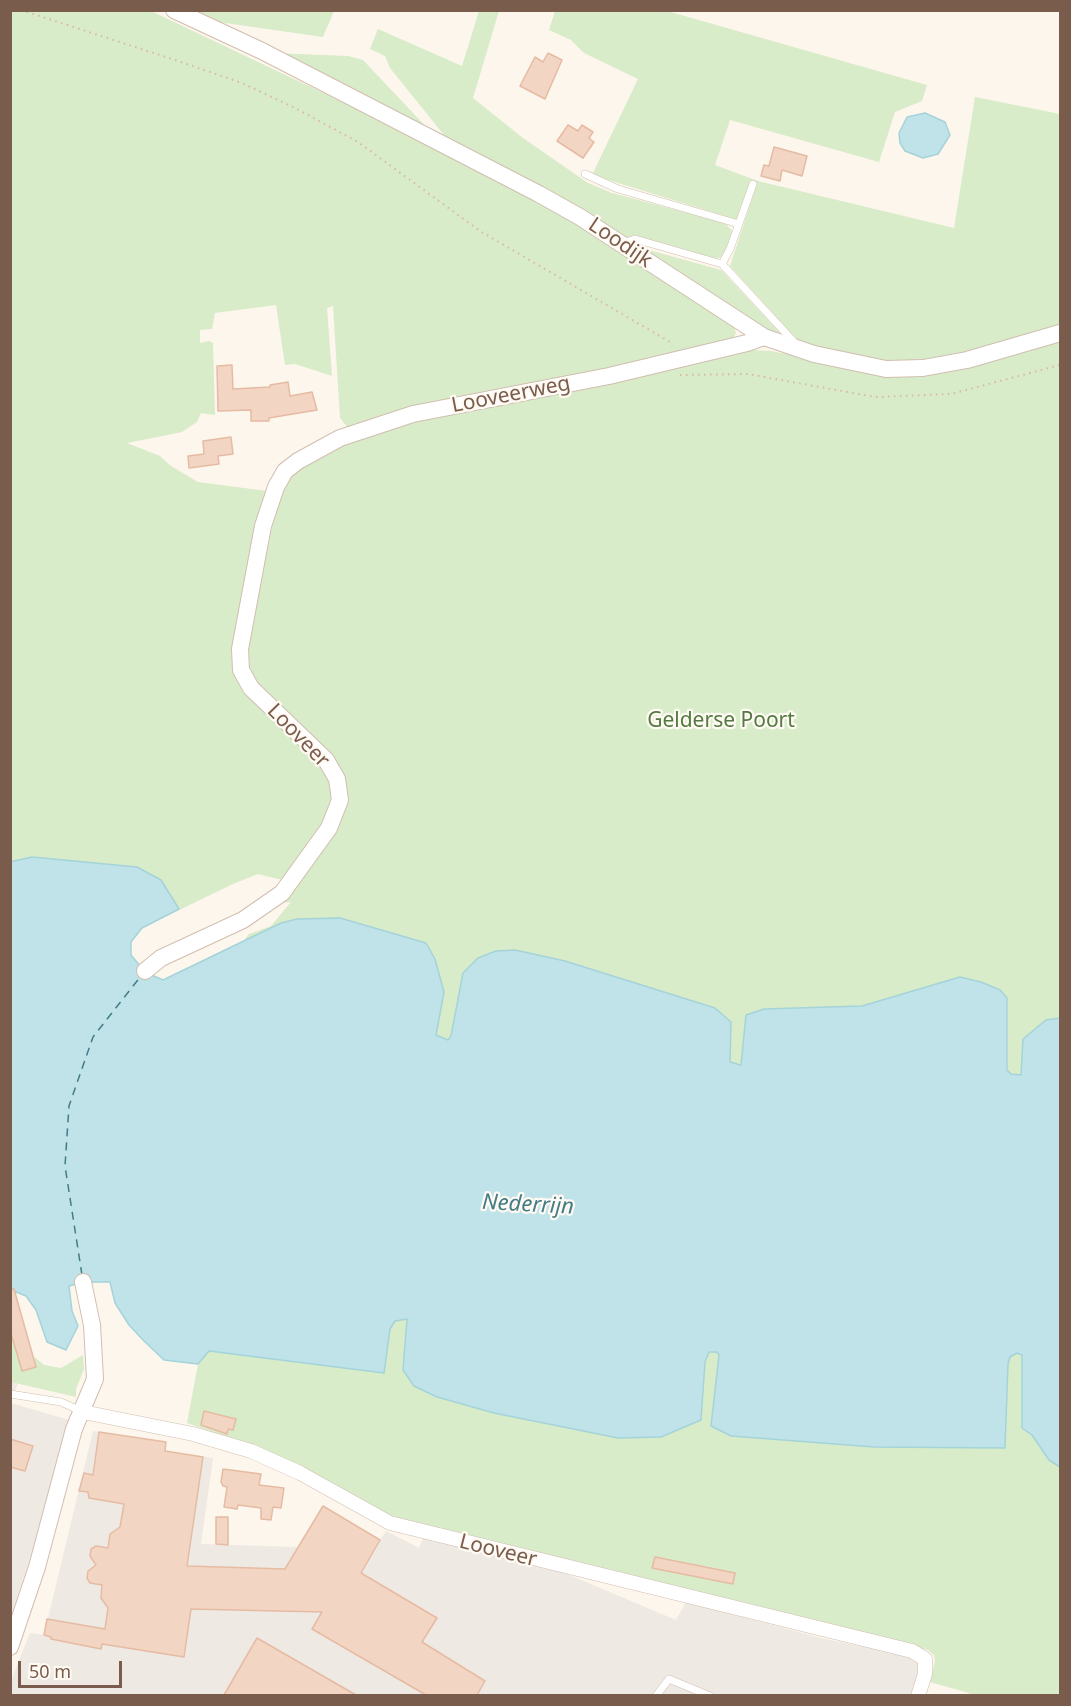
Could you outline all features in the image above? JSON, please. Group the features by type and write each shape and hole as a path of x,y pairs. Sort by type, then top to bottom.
{"street":[{"name":"Loodijk","path":"174,10 262,51 539,194 764,337 853,364 886,369 923,368 967,360 1060,333"},
{"name":"Looveerweg","path":"276,487 285,471 298,460 340,438 403,417 676,367 764,337"},
{"name":"Looveer","path":"145,972 161,958 243,921 282,893 328,828 340,800 336,779 326,760 251,688 241,670 240,649 262,526 276,487"},
{"path":"10,1647 37,1567 74,1429 83,1412 96,1370 92,1325 84,1282"},
{"name":"Looveer","path":"83,1412 193,1434 251,1451 300,1473 390,1523 912,1651 925,1659 925,1674 918,1695"}],"lane":[{"path":"585,174 618,189 739,224"},
{"path":"722,264 730,249 753,184"},
{"path":"620,244 635,239 722,264 801,350"},
{"path":"10,1394 61,1402 83,1412"},
{"path":"656,1695 669,1679 710,1695"}],"path":[{"path":"21,10 222,76 305,114 358,142 406,174 480,231 670,342 676,367 710,377 748,374 875,397 951,394 1060,365"}],"shaded area":[{"path":"10,1331 22,1371 11,1403 69,1420 39,1531 11,1615"},
{"path":"93,1431 166,1442 165,1451 213,1458 201,1544 298,1547 323,1506 380,1540 386,1531 419,1548 424,1536 548,1566 676,1620 686,1602 825,1639 909,1656 920,1662 922,1671 913,1696 11,1696 10,1683 30,1633 44,1635"}],"green space":[{"path":"149,10 443,150 555,210 734,326 736,333 732,341 349,429 340,418 333,306 327,308 332,376 295,364 285,365 276,305 215,313 212,329 200,330 200,343 209,341 213,343 215,415 201,413 197,422 182,432 127,443 160,456 171,466 198,482 267,491 234,642 233,671 251,698 312,756 328,778 332,803 322,823 283,880 258,874 233,884 142,928 131,942 11,949 11,11"},
{"path":"182,11 334,11 323,37 211,21"},
{"path":"479,11 499,11 473,98 523,138 588,183 612,193 725,223 733,232 728,254 716,259 617,235 448,140 390,68 385,56 370,49 378,29 462,66"},
{"path":"555,11 667,11 927,85 922,101 895,112 879,162 730,120 715,165 758,181 954,228 975,97 1060,114 1060,328 935,361 886,362 799,342 730,266 757,183 752,182 738,220 592,175 638,79 584,53 571,40 549,30"},
{"path":"275,53 348,56 363,60 431,132"},
{"path":"631,245 721,270 785,338 781,340"},
{"name":"Gelderse Poort","path":"1060,340 1060,1073 1017,1076 743,1064 447,1039 162,981 241,944 249,934 271,926 291,902 280,903 344,792 260,690 244,659 275,514 285,482 298,469 329,450 409,420 752,350 771,351 887,372"},
{"path":"10,1303 33,1356 44,1365 61,1368 83,1355 84,1369 76,1389 76,1397 11,1382"},
{"path":"304,1306 1060,1351 1060,1695 969,1695 969,1693 930,1682 935,1661 934,1655 928,1650 413,1524 373,1509 224,1436 187,1423 198,1364 209,1351 294,1361"}],"water":[{"path":"925,113 945,122 950,135 938,154 923,158 905,151 900,143 899,133 907,117"},
{"name":"Nederrijn","path":"32,857 137,867 161,880 179,909 142,928 131,942 131,955 145,972 163,980 281,923 297,919 340,918 426,943 435,959 444,992 436,1035 448,1040 451,1036 463,973 478,958 496,951 515,950 565,961 715,1008 731,1022 730,1062 741,1065 746,1015 764,1009 862,1006 960,977 1000,990 1007,998 1007,1070 1011,1074 1021,1075 1023,1039 1046,1020 1060,1018 1060,1467 1049,1460 1032,1435 1022,1428 1022,1355 1017,1353 1010,1357 1008,1364 1005,1448 874,1447 731,1436 711,1426 719,1355 717,1352 709,1352 705,1362 701,1420 661,1437 618,1438 494,1413 437,1397 414,1386 403,1370 407,1319 395,1321 390,1329 384,1373 209,1351 198,1364 164,1360 129,1325 115,1303 110,1282 84,1282 69,1286 72,1311 78,1326 66,1350 47,1342 36,1310 26,1296 11,1290 10,862"}],"building":[{"path":"548,53 562,60 545,99 520,86 535,57 543,62"},
{"path":"568,125 578,131 582,125 593,132 589,138 594,142 583,158 557,141"},
{"path":"774,147 807,156 802,176 782,170 780,181 761,176 764,165 769,166"},
{"path":"232,365 233,389 270,387 270,385 288,382 290,396 312,392 317,410 269,418 269,421 251,421 251,410 218,411 217,366"},
{"path":"231,437 233,454 218,456 219,464 189,468 188,456 204,454 203,441"},
{"path":"14,1289 36,1367 22,1371 10,1330 10,1290"},
{"path":"204,1411 236,1419 233,1430 228,1429 227,1434 201,1425"},
{"path":"99,1432 166,1442 165,1451 203,1457 187,1566 285,1569 323,1506 380,1540 361,1573 437,1618 422,1642 485,1681 477,1695 426,1695 312,1629 322,1612 191,1609 184,1657 102,1644 101,1649 51,1639 44,1635 47,1619 105,1629 108,1608 101,1598 102,1585 90,1583 87,1578 88,1571 96,1565 90,1556 91,1549 96,1546 108,1548 110,1534 120,1527 124,1504 89,1498 88,1492 79,1491 84,1473 93,1475"},
{"path":"10,1439 33,1446 25,1471 10,1467"},
{"path":"223,1469 261,1474 259,1485 284,1488 281,1508 273,1507 271,1520 261,1519 261,1508 238,1505 237,1509 224,1507 227,1487 221,1482"},
{"path":"216,1517 228,1517 228,1545 216,1544"},
{"path":"655,1557 735,1573 733,1584 652,1568"},
{"path":"257,1638 356,1695 224,1695"}],"ferry route":[{"path":"82,1275 65,1166 69,1106 93,1037 141,976"}]}
